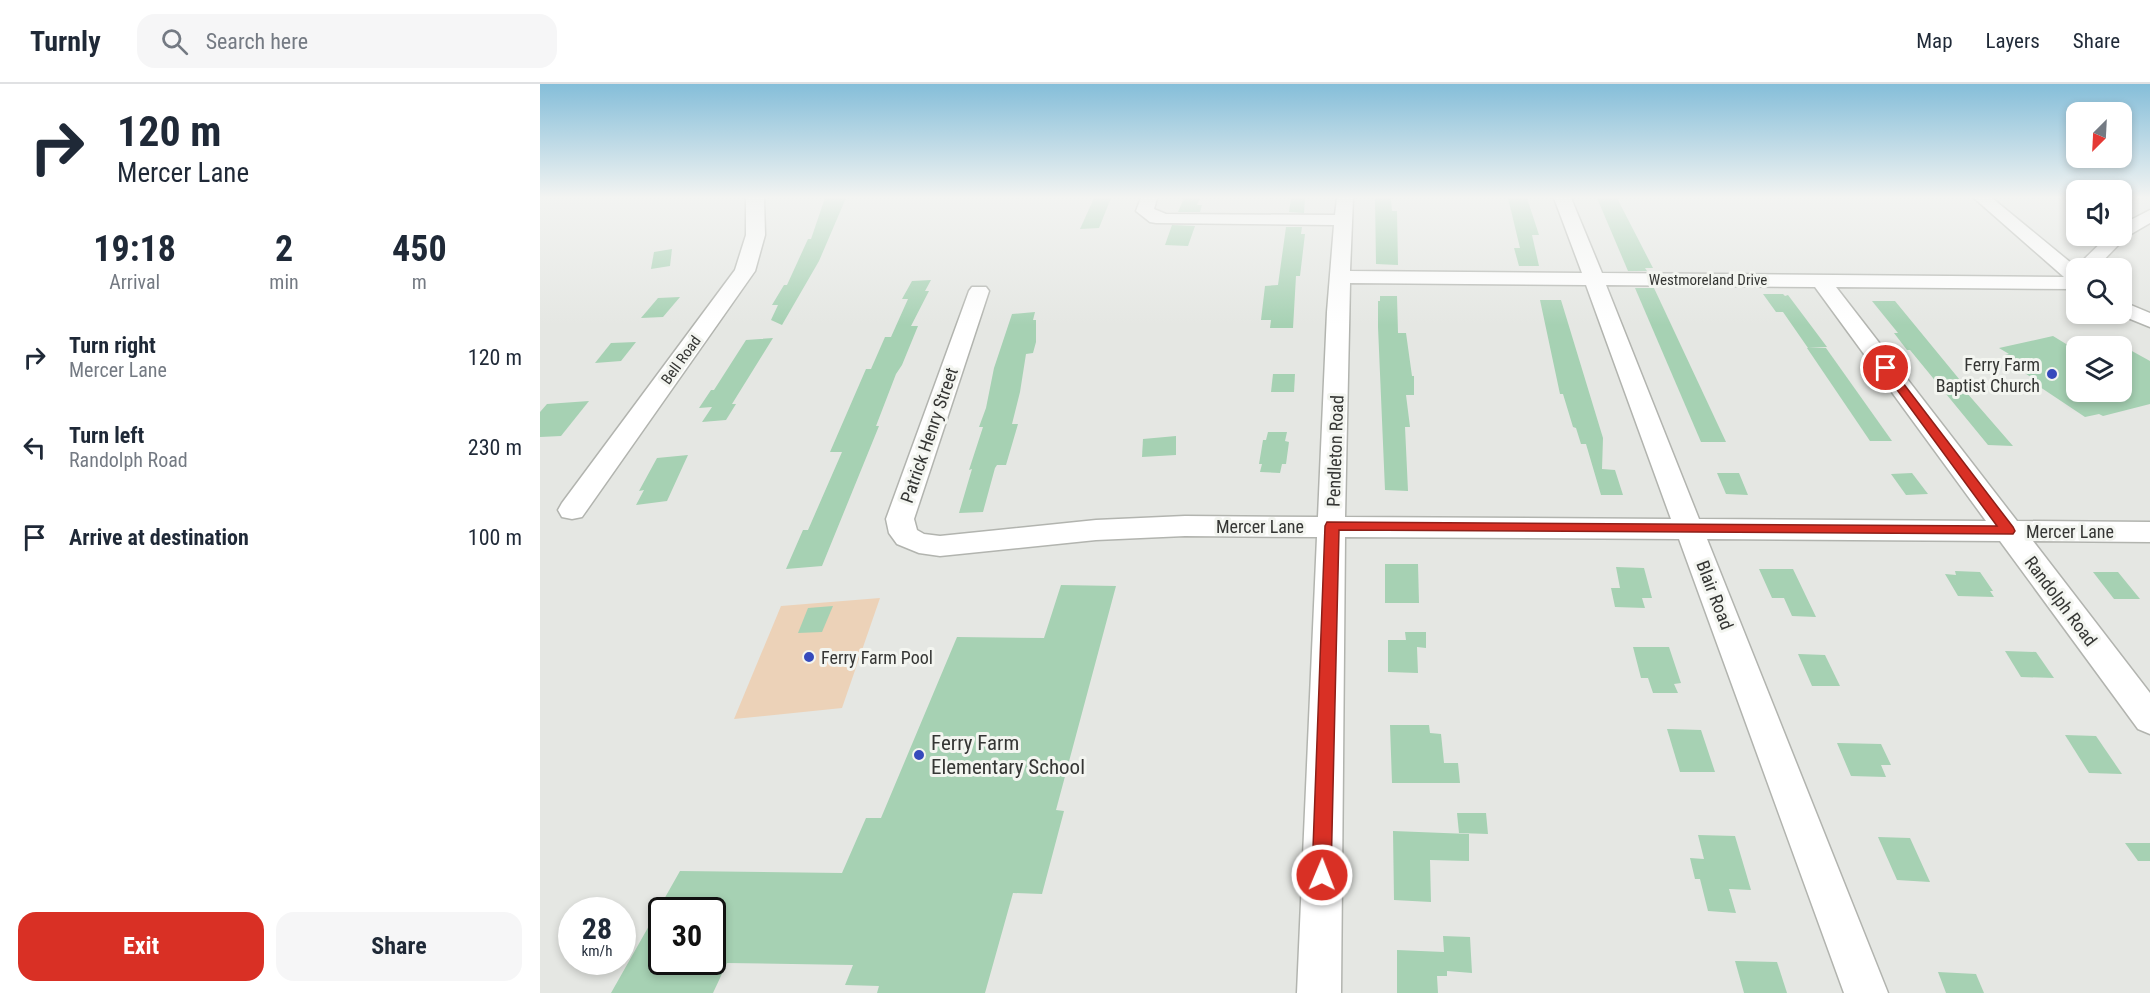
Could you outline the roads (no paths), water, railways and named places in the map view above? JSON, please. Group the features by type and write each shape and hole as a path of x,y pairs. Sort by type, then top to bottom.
{"street":[{"name":"Bell Road","path":"572,510 745,271 756,240"},
{"name":"Pendleton Road","path":"1319,993 1324,758 1342,240"},
{"name":"Blair Road","path":"1579,240 1866,993"},
{"path":"2034,240 2066,266"},
{"path":"2095,258 2107,246"},
{"name":"Westmoreland Drive","path":"1340,277 1820,280 2066,275"},
{"name":"Randolph Road","path":"1820,280 2150,719"},
{"name":"Patrick Henry Street","path":"947,545 924,545 912,541 903,534 900,519 979,291"},
{"path":"2132,312 2150,321"},
{"name":"Mercer Lane","path":"947,545 1096,530 1185,526 2150,532"}],"place":[{"name":"Ferry Farm Baptist Church","path":"2052,374"},
{"name":"Ferry Farm Pool","path":"809,657"},
{"name":"Ferry Farm Elementary School","path":"919,755"}]}
